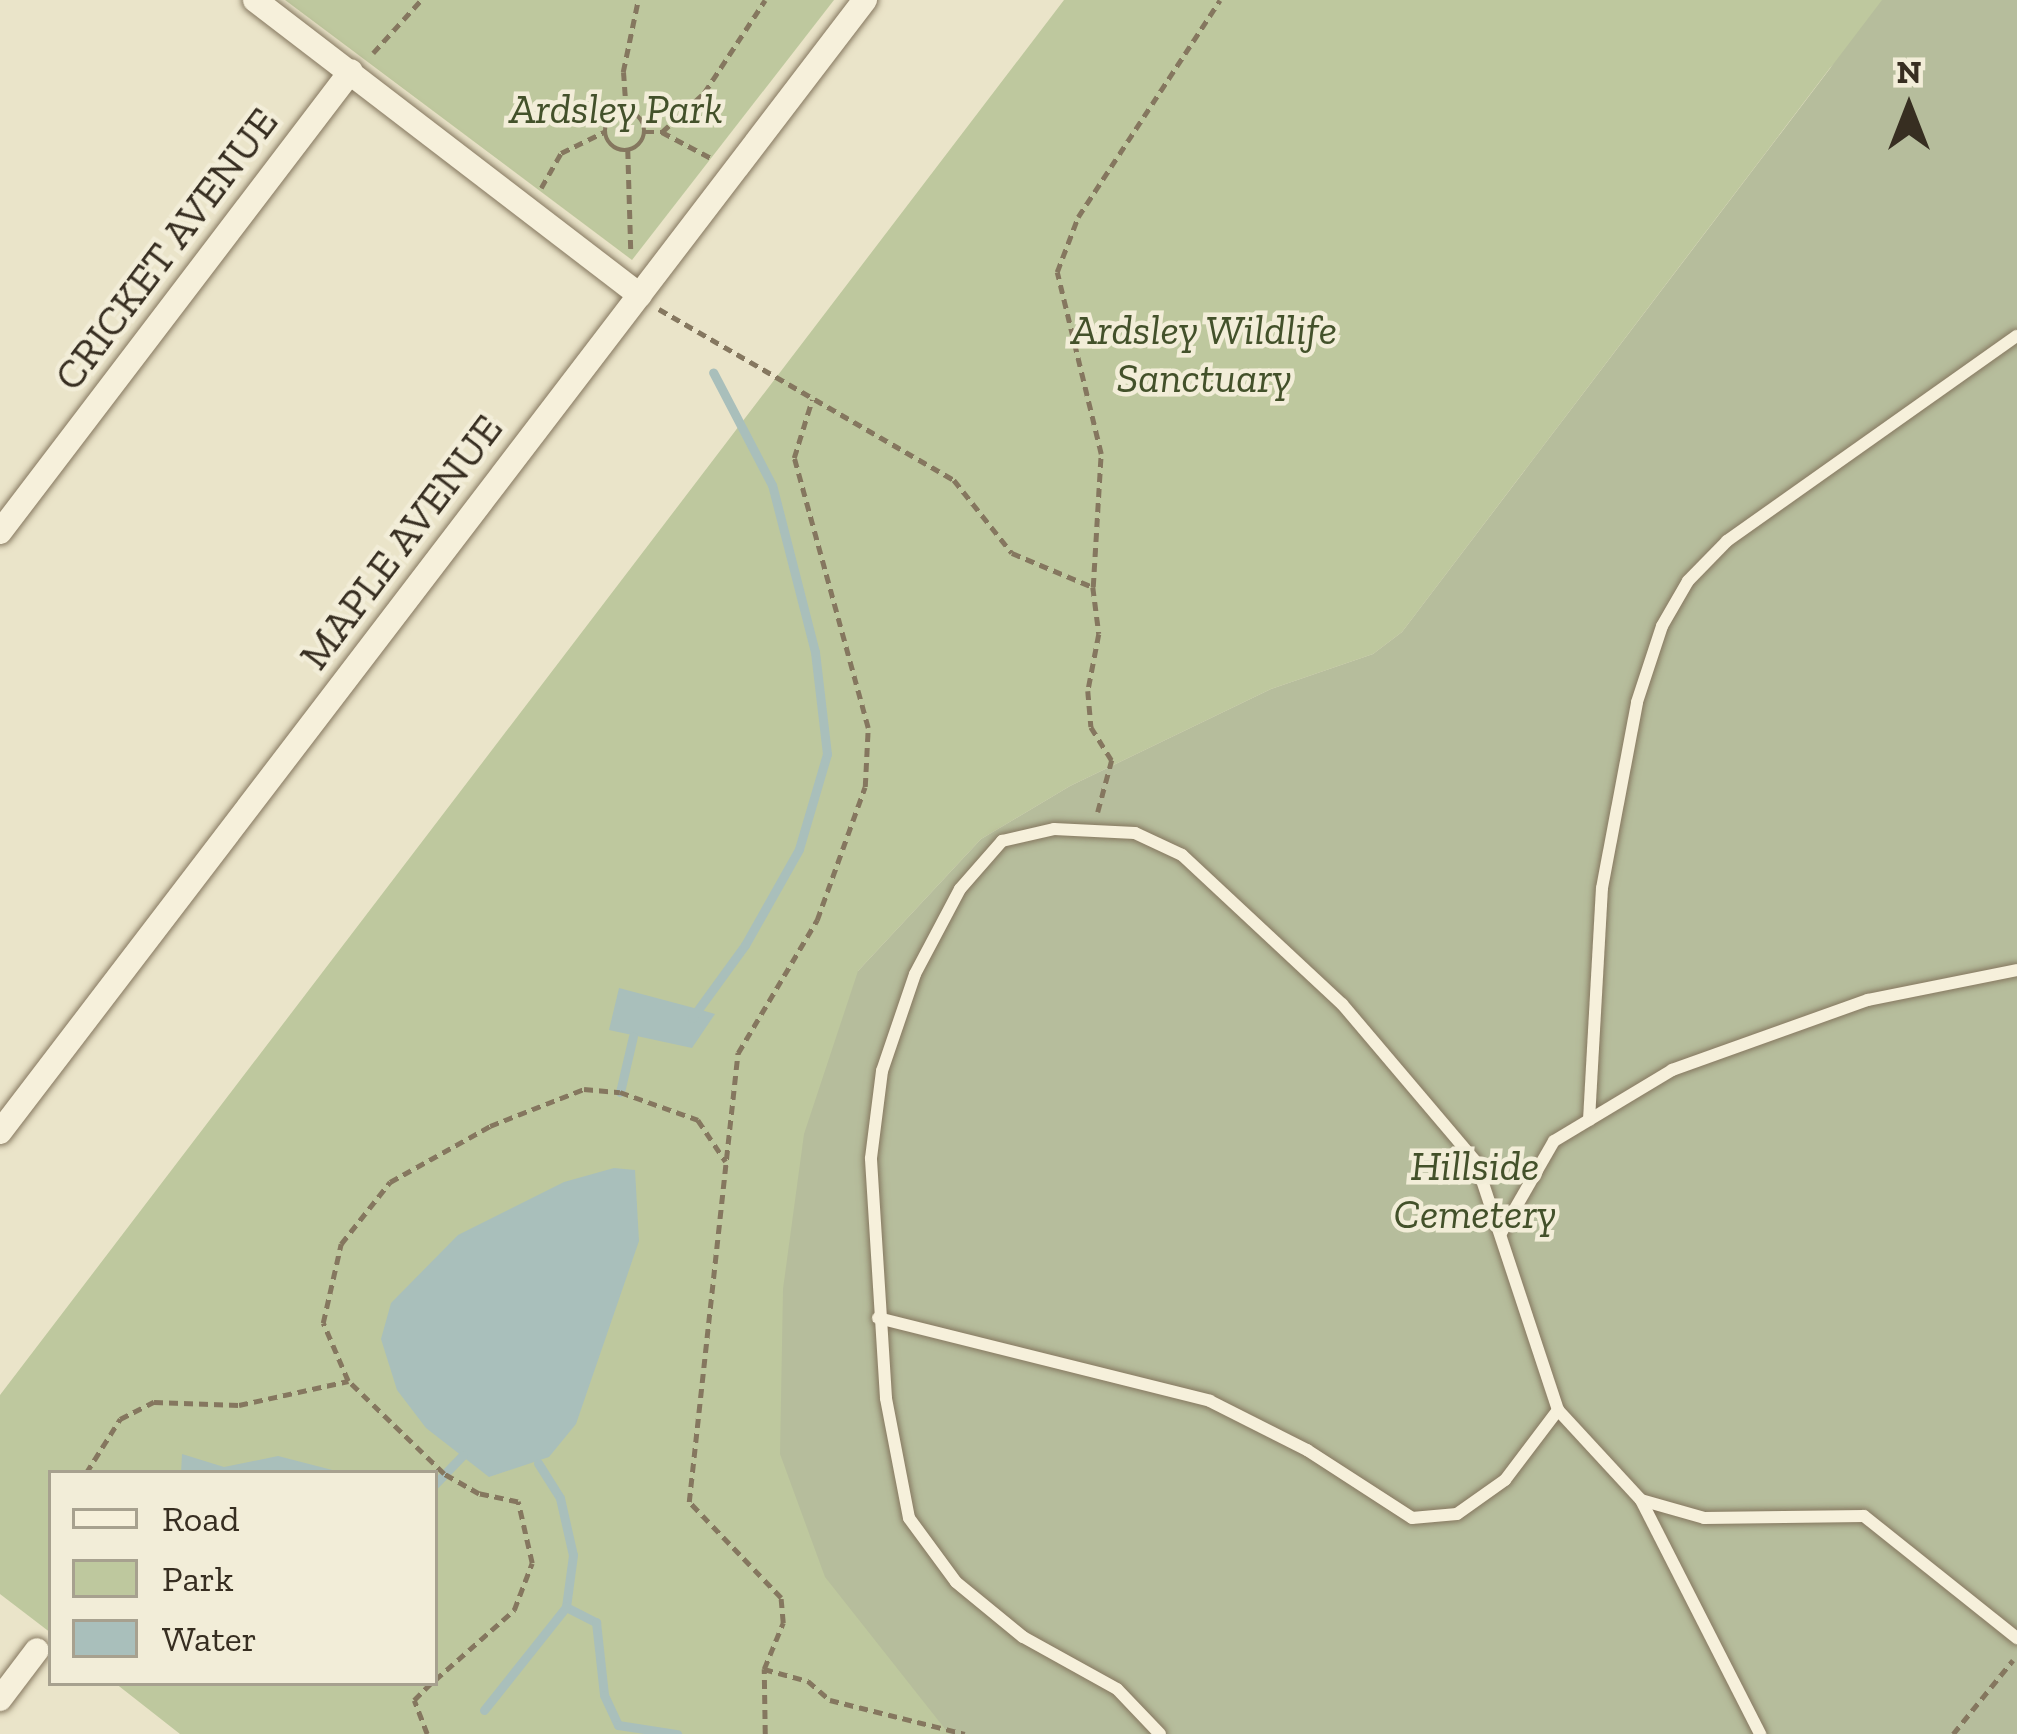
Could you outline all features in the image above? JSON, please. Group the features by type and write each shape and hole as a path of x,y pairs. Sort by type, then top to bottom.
{"street":[{"path":"255,0 358,66 640,295"},
{"name":"MAPLE AVENUE","path":"0,1132 865,0"},
{"name":"CRICKET AVENUE","path":"0,532 358,66"},
{"path":"0,1699 37,1650"}],"lane":[{"path":"1589,1120 1602,888 1632,723 1661,626 1688,581 1727,542 2017,336"},
{"path":"1160,1734 1117,1689 1023,1637 956,1582 910,1518 878,1318 871,1158 882,1071 915,974 960,889 1002,842 1054,829 1135,833 1182,855 1342,1004 1476,1162 1558,1410 1641,1500 1760,1734"},
{"path":"1501,1233 1555,1142 1672,1070 1868,1000 2017,970"},
{"path":"878,1318 1210,1401 1307,1450 1412,1518 1457,1514 1505,1480 1558,1410"},
{"path":"1641,1500 1724,1520 1864,1516 2017,1637"}],"path":[{"path":"358,66 421,0"},
{"path":"638,0 623,72 626,111 645,132"},
{"path":"662,132 704,93 765,0"},
{"path":"1093,831 1112,760 1091,727 1088,692 1099,634 1094,587 1101,454 1058,272 1078,218 1220,0"},
{"path":"539,191 561,153 606,131 626,111"},
{"path":"606,131 616,148 628,150"},
{"path":"633,260 628,150 645,132 662,132 715,159"},
{"path":"640,295 954,481 1012,553 1094,587"},
{"path":"765,1734 764,1669 783,1623 781,1598 689,1502 738,1053 817,920 865,787 868,728 794,458 812,400"},
{"path":"438,1677 514,1610 532,1563 518,1502 478,1494 444,1474 348,1381 323,1323 341,1244 390,1182 490,1126 584,1089 660,1102 698,1120 726,1162"},
{"path":"88,1470 119,1419 154,1402 239,1405 348,1381"},
{"path":"1954,1734 2017,1655"},
{"path":"764,1669 808,1681 830,1700 965,1734"},
{"path":"427,1734 413,1700 428,1686"}],"green space":[{"name":"Ardsley Park","path":"285,0 834,0 632,260"},
{"name":"Ardsley Wildlife Sanctuary","path":"1064,0 1904,0 1830,68 1402,632 1373,654 1271,689 1070,786 981,839 858,971 1124,1734 180,1734 119,1686 438,1686 438,1470 48,1470 48,1631 0,1594 0,1395"},
{"name":"Hillside Cemetery","path":"1882,0 2017,0 2017,1734 949,1734 825,1577 780,1454 783,1289 804,1134 858,971 981,839 1070,786 1271,689 1373,654 1402,632"}],"water":[{"path":"619,988 715,1014 692,1048 609,1030"},
{"path":"614,1168 635,1170 639,1241 576,1424 549,1457 489,1477 426,1428 397,1390 381,1339 391,1303 458,1235 564,1182"},
{"path":"182,1454 224,1467 278,1456 332,1470 181,1470"}],"waterway":[{"path":"692,1018 745,945 799,849 827,754 815,652 772,485 713,372"},
{"path":"620,1092 633,1036"},
{"path":"438,1481 463,1455"},
{"path":"538,1463 560,1498 573,1555 566,1607 596,1622 604,1695 618,1725 677,1734"},
{"path":"484,1710 566,1607"}]}
